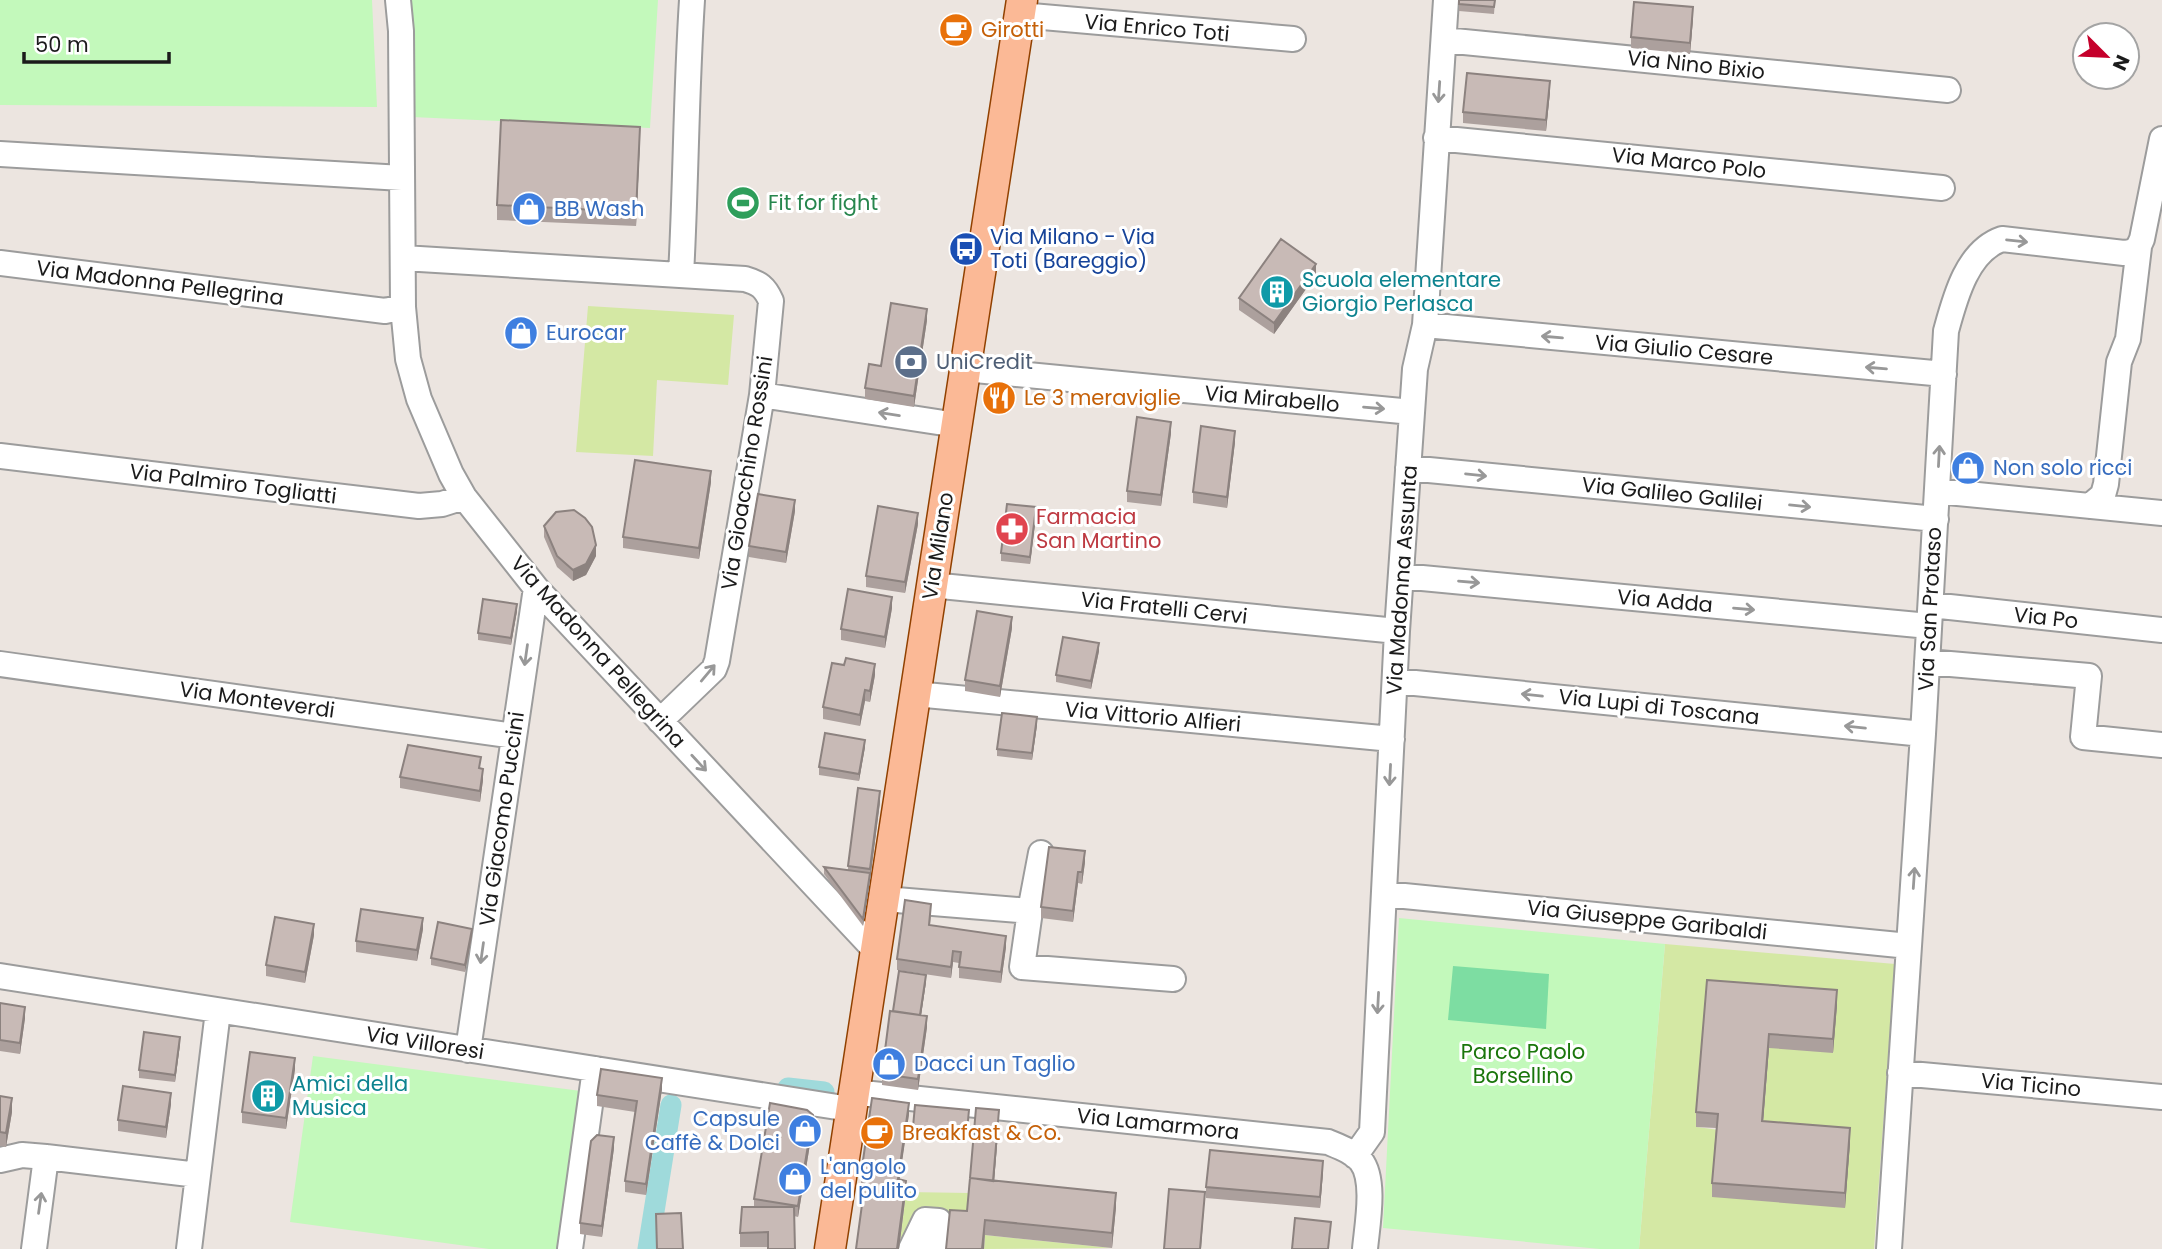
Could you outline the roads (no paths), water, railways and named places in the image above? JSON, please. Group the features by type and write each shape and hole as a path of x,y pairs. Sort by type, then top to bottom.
{"main road":[{"name":"Via Milano","path":"830,1249 1021,7"}],"street":[{"name":"Via Madonna Pellegrina","path":"398,0 401,31 403,307 408,359 419,399 435,439 464,497 536,588 875,950"},
{"path":"681,275 691,0"},
{"name":"Via Madonna Assunta","path":"1362,1165 1372,1132 1397,631 1415,369 1425,326 1446,0"},
{"name":"Via Enrico Toti","path":"1021,7 1293,39"},
{"name":"Via Nino Bixio","path":"1444,40 1948,90"},
{"name":"Via Marco Polo","path":"1436,138 1942,188"},
{"path":"2090,506 2103,495 2106,484 2119,362 2127,339 2139,247 2162,139"},
{"path":"0,154 402,178"},
{"name":"Via San Protaso","path":"1889,1249 1946,331 1958,293 1977,257 1991,243 2002,239 2124,253 2139,247"},
{"name":"Via Gioacchino Rossini","path":"403,258 745,279 763,286 771,301 762,395 717,661 714,668 660,721"},
{"name":"Via Madonna Pellegrina","path":"0,263 385,311 403,307"},
{"name":"Via Giulio Cesare","path":"1425,326 1944,374"},
{"name":"Via Mirabello","path":"965,369 1412,412"},
{"path":"762,395 957,425"},
{"name":"Via Palmiro Togliatti","path":"0,456 419,506 442,504 464,497"},
{"name":"Via Galileo Galilei","path":"1408,468 1936,519"},
{"path":"1937,491 2162,513"},
{"name":"Via Adda","path":"1401,576 1930,616"},
{"name":"Via Fratelli Cervi","path":"931,585 1397,631"},
{"name":"Via Giacomo Puccini","path":"468,1050 536,588"},
{"name":"Via Po","path":"1930,616 2162,630"},
{"path":"1927,662 2089,676 2083,737 2162,744"},
{"name":"Via Monteverdi","path":"0,664 514,736"},
{"name":"Via Lupi di Toscana","path":"1395,681 1923,734"},
{"name":"Via Vittorio Alfieri","path":"915,694 1392,739"},
{"path":"1041,853 1022,967 1173,979"},
{"name":"Via Giuseppe Garibaldi","path":"1384,894 1909,946"},
{"path":"884,899 1030,911"},
{"name":"Via Villoresi","path":"0,976 595,1069 852,1101"},
{"path":"189,1249 218,1011"},
{"path":"570,1249 595,1069"},
{"name":"Via Ticino","path":"1900,1073 2162,1097"},
{"name":"Via Lamarmora","path":"852,1101 1328,1142 1346,1149 1362,1165"},
{"path":"0,1160 22,1155 198,1175"},
{"path":"34,1249 46,1157"},
{"path":"1362,1165 1369,1194 1366,1249"},
{"path":"911,1249 925,1220 939,1221 936,1249"}],"waterway":[{"path":"788,1088 824,1092"},
{"path":"648,1249 671,1105"}],"place":[{"name":"Girotti","path":"956,30"},
{"name":"Fit for fight","path":"743,203"},
{"name":"BB Wash","path":"529,209"},
{"name":"Via Milano - Via Toti (Bareggio)","path":"966,249"},
{"name":"Scuola elementare Giorgio Perlasca","path":"1277,292"},
{"name":"Eurocar","path":"521,333"},
{"name":"UniCredit","path":"911,362"},
{"name":"Le 3 meraviglie","path":"999,398"},
{"name":"Non solo ricci","path":"1968,468"},
{"name":"Farmacia San Martino","path":"1012,529"},
{"name":"Dacci un Taglio","path":"889,1064"},
{"name":"Amici della Musica","path":"268,1096"},
{"name":"Capsule Caffè & Dolci","path":"805,1131"},
{"name":"Breakfast & Co.","path":"877,1133"},
{"name":"L'angolo del pulito","path":"795,1179"}],"park label":[{"name":"Parco Paolo Borsellino","path":"1523,1064"}]}
